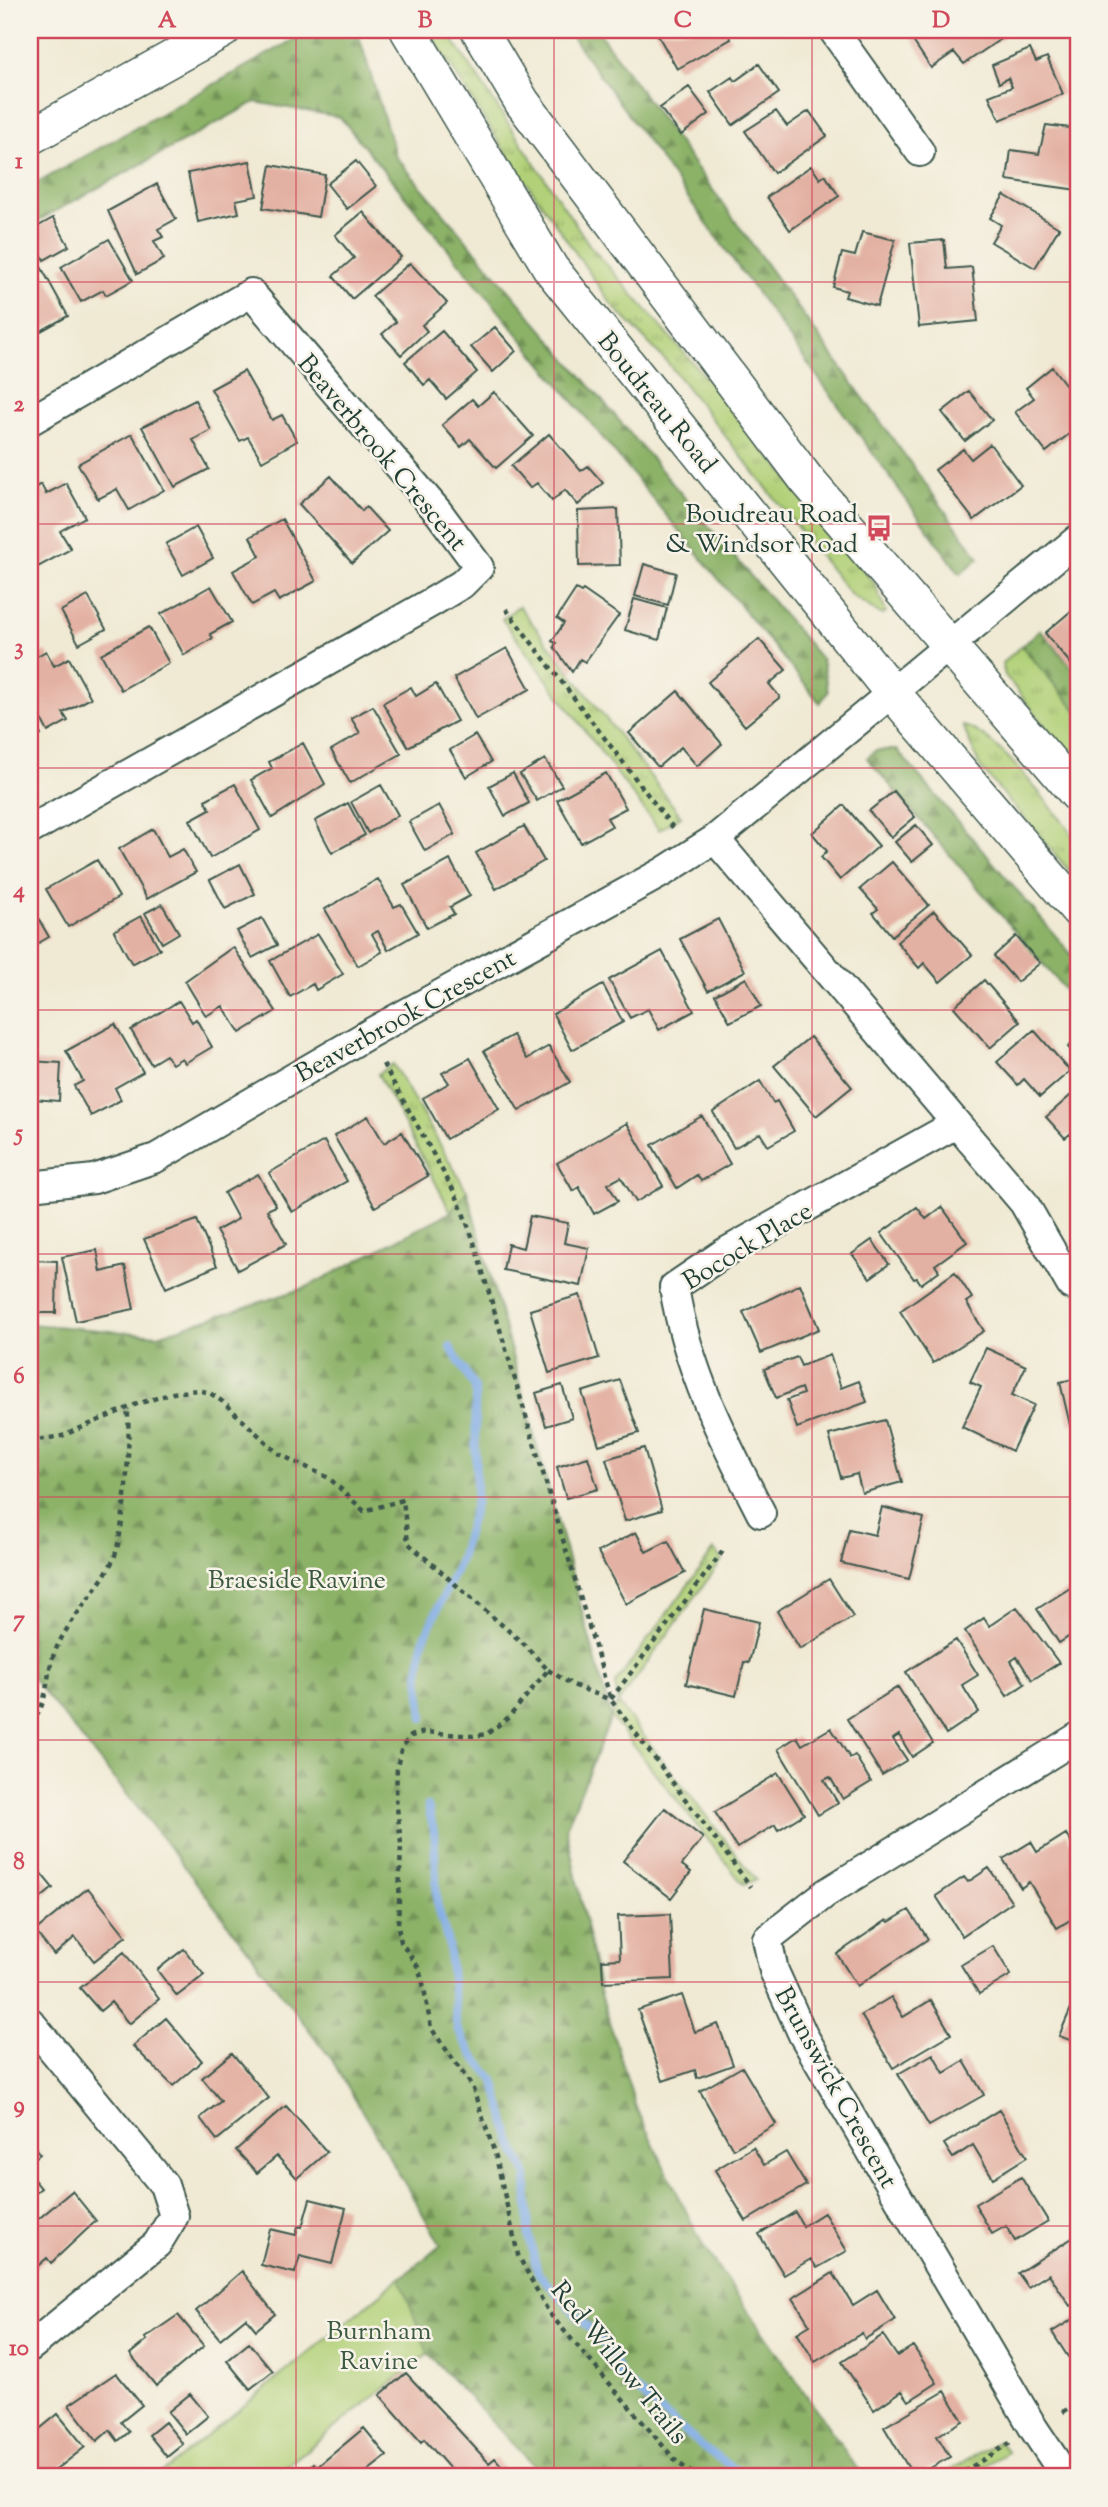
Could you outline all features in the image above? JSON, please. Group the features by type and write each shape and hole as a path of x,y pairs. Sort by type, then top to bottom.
{"main road":[{"path":"30,136 223,30"},
{"name":"Boudreau Road","path":"408,30 551,269 891,691 1078,910"},
{"path":"479,30 522,102 806,479 1078,795"}],"street":[{"path":"833,30 920,152"},
{"name":"Beaverbrook Crescent","path":"30,421 251,293 439,513 479,568 462,584 432,603 30,831"},
{"name":"Beaverbrook Crescent","path":"30,1186 94,1179 156,1158 373,1032 663,872 715,839 1078,539"},
{"path":"715,839 1024,1203 1071,1285"},
{"name":"Bocock Place","path":"761,1513 717,1430 681,1332 674,1287 724,1253 956,1124"},
{"name":"Brunswick Crescent","path":"1066,2477 1034,2429 803,2035 774,1970 767,1939 826,1893 1078,1737"},
{"path":"30,2022 164,2185 174,2216 157,2244 30,2347"}],"path":[{"path":"506,609 674,828"},
{"path":"383,1064 456,1195 472,1236 611,1700 751,1887"},
{"path":"30,1441 62,1436 127,1409 186,1390 210,1393 279,1454 329,1478 364,1511 403,1500 408,1543 413,1548 525,1646 548,1670 573,1685 611,1700"},
{"path":"30,1724 44,1703 59,1643 115,1556 129,1454 130,1424 127,1409"},
{"path":"611,1700 723,1551"},
{"name":"Red Willow Trails","path":"548,1670 509,1717 488,1734 473,1736 425,1732 411,1736 402,1747 396,1798 401,1857 399,1935 424,1983 431,2028 472,2086 496,2157 518,2255 535,2291 549,2313 676,2461 697,2477"},
{"path":"1063,2412 1078,2403"},
{"path":"955,2477 1010,2443"},
{"path":"407,2477 422,2473 426,2477"}],"green space":[{"path":"311,30 353,30 358,33 396,157 822,660 828,692 820,703 340,117 255,102 30,225 30,187"},
{"path":"428,30 446,30 590,246 699,370 874,583 886,612 882,615 851,595 666,361 612,305 502,147"},
{"path":"567,30 597,30 979,558 960,574"},
{"path":"519,606 681,816 659,830 502,619"},
{"path":"1040,630 1078,674 1078,712 1022,646"},
{"path":"1022,646 1078,712 1078,768 1005,675 1002,663"},
{"path":"963,726 992,743 1025,775 1078,841 1078,881 980,767"},
{"path":"876,750 897,750 1078,962 1078,1005 867,758"},
{"path":"393,1064 467,1191 451,1212 378,1074"},
{"name":"Braeside Ravine","path":"467,1191 611,1717 566,1828 599,1988 636,2108 703,2246 863,2477 544,2477 428,2354 272,2477 157,2477 441,2245 332,2060 163,1839 30,1675 30,1324 158,1335 305,1288 451,1212"},
{"path":"714,1550 722,1560 618,1703 615,1684"},
{"path":"618,1703 756,1880 743,1884 611,1717"},
{"name":"Burnham Ravine","path":"400,2278 428,2354 272,2477 157,2477"},
{"path":"999,2441 1008,2452 966,2477 939,2477"}],"building":[{"path":"655,30 726,30 731,39 677,69"},
{"path":"922,30 1000,30 1005,36 964,64 954,52 931,68 911,38"},
{"path":"1030,49 1036,62 1047,57 1063,94 1000,120 989,96 1012,87 1008,78 999,83 992,65"},
{"path":"759,64 779,93 733,125 710,92 732,77 735,81"},
{"path":"689,87 709,114 681,135 660,108"},
{"path":"776,111 787,126 809,111 827,136 774,173 745,131"},
{"path":"1046,125 1078,129 1078,190 1007,180 1011,150 1039,154"},
{"path":"250,161 257,196 236,200 239,213 198,222 188,173"},
{"path":"356,161 376,186 347,209 327,184"},
{"path":"271,165 325,175 318,217 263,208"},
{"path":"811,166 820,179 825,175 839,196 790,230 767,197"},
{"path":"157,184 176,219 158,229 163,237 154,241 164,259 137,274 108,211"},
{"path":"1004,195 1059,228 1035,268 991,242 1001,225 990,218"},
{"path":"363,212 401,257 352,299 333,276 354,258 335,235"},
{"path":"53,218 69,246 44,260 30,231"},
{"path":"862,232 895,240 877,306 845,297 847,291 833,287 842,253 855,256"},
{"path":"109,239 133,280 106,295 103,290 81,302 61,267"},
{"path":"944,240 947,269 972,267 978,321 919,327 910,243"},
{"path":"410,263 447,303 422,325 427,331 401,355 382,334 396,322 372,296"},
{"path":"40,265 68,316 30,337 30,271"},
{"path":"495,327 516,351 493,372 471,347"},
{"path":"442,331 477,372 446,399 430,380 424,385 405,362"},
{"path":"1052,367 1078,401 1078,427 1046,452 1015,412 1034,398 1026,388"},
{"path":"244,371 272,420 282,415 297,441 262,461 248,437 240,441 211,389"},
{"path":"969,391 992,420 965,441 942,412"},
{"path":"494,392 533,436 496,468 470,439 461,447 442,425 472,399 478,406"},
{"path":"195,400 211,430 193,440 209,469 175,487 142,427"},
{"path":"132,434 164,490 129,510 117,489 98,499 78,464"},
{"path":"549,434 581,471 588,466 603,483 578,505 565,490 552,501 537,483 530,488 511,466"},
{"path":"990,444 1021,485 974,520 935,470 963,449 971,459"},
{"path":"331,476 362,511 366,507 388,531 352,563 299,504"},
{"path":"66,483 85,517 60,531 71,549 38,567 30,552 30,490 41,484 46,494"},
{"path":"618,509 620,565 579,566 578,511"},
{"path":"282,519 316,581 279,601 274,593 252,605 233,571 260,556 250,537"},
{"path":"196,527 213,558 183,575 166,544"},
{"path":"644,564 676,573 668,605 635,596"},
{"path":"211,586 232,622 210,634 213,638 184,655 161,614"},
{"path":"576,589 581,592 583,590 619,615 585,662 580,659 572,672 554,647 556,643 552,641 564,623 557,618"},
{"path":"88,596 106,629 79,644 61,611"},
{"path":"634,599 667,608 659,640 625,630"},
{"path":"1071,611 1078,620 1078,658 1071,664 1045,633"},
{"path":"149,627 169,663 121,690 101,654"},
{"path":"759,639 786,670 769,684 780,697 745,726 708,682"},
{"path":"507,648 530,689 476,719 454,678"},
{"path":"46,651 54,666 69,658 91,698 63,713 68,721 48,732 30,698 30,660"},
{"path":"436,684 457,721 408,747 383,703 411,687 416,696"},
{"path":"678,691 722,744 697,766 681,747 658,767 629,733"},
{"path":"373,706 401,754 350,783 331,750 360,733 351,718"},
{"path":"30,715 41,735 30,741"},
{"path":"475,735 491,762 466,777 450,750"},
{"path":"303,743 325,784 272,818 251,780 272,768 269,762"},
{"path":"545,759 562,786 537,801 520,774"},
{"path":"513,773 529,803 505,816 489,786"},
{"path":"606,773 626,808 607,818 612,826 581,843 557,800"},
{"path":"235,784 260,830 210,858 190,820 210,809 205,800"},
{"path":"381,785 398,815 368,833 351,802"},
{"path":"894,791 915,817 891,837 869,811"},
{"path":"348,803 365,835 332,853 315,821"},
{"path":"439,805 455,834 425,851 409,822"},
{"path":"844,805 879,846 840,880 821,857 827,851 812,833"},
{"path":"916,825 933,845 912,862 895,842"},
{"path":"524,826 544,861 496,889 476,853"},
{"path":"153,829 168,857 183,849 196,872 147,899 119,849"},
{"path":"97,860 119,897 68,927 46,889"},
{"path":"450,860 470,896 450,907 454,914 427,928 404,885"},
{"path":"892,862 929,905 892,936 873,913 878,909 860,889"},
{"path":"240,864 255,894 225,909 210,880"},
{"path":"378,879 394,907 401,904 418,933 388,950 378,931 372,934 382,952 358,966 325,909"},
{"path":"30,904 49,937 30,948"},
{"path":"162,904 179,933 162,943 145,913"},
{"path":"934,911 972,955 940,982 924,963 919,968 897,942"},
{"path":"141,916 160,949 132,964 114,931"},
{"path":"262,918 277,945 252,958 237,931"},
{"path":"718,919 745,971 708,991 680,939"},
{"path":"318,934 343,974 316,990 313,984 290,997 270,961"},
{"path":"1016,936 1040,963 1017,982 994,956"},
{"path":"233,947 276,1011 240,1033 223,1006 206,1016 185,981"},
{"path":"662,951 694,1011 659,1030 648,1009 630,1018 609,980"},
{"path":"746,978 761,1006 730,1022 715,995"},
{"path":"984,980 1020,1022 990,1048 954,1007"},
{"path":"603,985 623,1022 572,1050 553,1014"},
{"path":"179,1001 192,1022 196,1019 212,1047 185,1063 182,1058 172,1064 166,1055 151,1064 131,1030"},
{"path":"115,1024 143,1072 115,1088 121,1100 91,1116 74,1086 83,1081 66,1051"},
{"path":"1034,1030 1070,1071 1040,1097 1024,1079 1018,1085 997,1062"},
{"path":"513,1035 527,1059 549,1046 570,1082 519,1111 484,1051"},
{"path":"810,1037 852,1087 816,1116 774,1066"},
{"path":"1078,1038 1078,1059 1068,1047"},
{"path":"470,1058 499,1109 446,1139 423,1098 449,1083 442,1073"},
{"path":"30,1061 61,1063 59,1101 33,1099 32,1123"},
{"path":"760,1081 773,1103 777,1101 794,1131 768,1146 760,1133 734,1148 713,1112"},
{"path":"1078,1089 1078,1144 1070,1134 1065,1138 1046,1117"},
{"path":"368,1116 384,1143 402,1132 428,1176 375,1207 334,1136"},
{"path":"702,1116 730,1164 701,1181 697,1175 677,1188 652,1145"},
{"path":"627,1123 663,1186 636,1202 621,1177 608,1184 618,1201 594,1214 579,1187 573,1191 557,1163"},
{"path":"324,1141 347,1181 292,1212 269,1173"},
{"path":"258,1174 276,1206 267,1210 286,1244 238,1270 216,1231 238,1219 224,1193"},
{"path":"917,1207 926,1219 942,1207 967,1242 935,1265 939,1271 921,1284 917,1278 914,1279 881,1233"},
{"path":"530,1216 568,1223 564,1243 589,1248 581,1286 503,1270 508,1244 523,1248"},
{"path":"197,1220 217,1266 166,1288 144,1239"},
{"path":"872,1240 889,1264 870,1278 852,1254"},
{"path":"97,1250 101,1272 125,1266 134,1309 76,1321 62,1257"},
{"path":"30,1260 57,1261 56,1313 30,1313"},
{"path":"955,1272 972,1298 966,1302 984,1331 933,1363 900,1311"},
{"path":"800,1284 819,1329 761,1353 743,1312"},
{"path":"580,1295 599,1358 549,1373 530,1310"},
{"path":"986,1348 1026,1366 1012,1395 1034,1405 1012,1451 962,1427 981,1387 970,1382"},
{"path":"830,1355 841,1388 859,1381 867,1402 797,1428 787,1400 803,1394 801,1388 776,1398 764,1369 797,1357 801,1366"},
{"path":"1078,1378 1078,1423 1070,1425 1060,1382"},
{"path":"620,1380 639,1433 599,1445 582,1392"},
{"path":"562,1385 572,1418 546,1426 536,1393"},
{"path":"885,1420 902,1482 862,1493 857,1474 841,1478 829,1435"},
{"path":"644,1448 662,1510 625,1521 606,1459"},
{"path":"588,1457 598,1489 566,1498 557,1467"},
{"path":"882,1507 924,1518 909,1579 841,1563 849,1529 875,1535"},
{"path":"636,1532 646,1552 668,1541 685,1573 626,1604 598,1552"},
{"path":"829,1579 853,1617 800,1649 777,1611"},
{"path":"1078,1583 1078,1636 1076,1632 1059,1643 1037,1609"},
{"path":"1017,1607 1059,1663 1032,1680 1017,1657 1011,1661 1025,1684 1007,1696 965,1631 984,1618 989,1626"},
{"path":"704,1609 759,1622 749,1663 744,1662 736,1696 686,1684"},
{"path":"956,1640 978,1675 962,1685 979,1712 946,1734 906,1672"},
{"path":"898,1687 933,1743 912,1757 899,1735 893,1739 907,1760 882,1775 847,1719"},
{"path":"831,1728 850,1758 855,1755 871,1782 843,1799 830,1777 824,1780 838,1803 818,1815 778,1749 797,1737 802,1745"},
{"path":"778,1773 804,1814 778,1830 775,1825 737,1848 715,1812"},
{"path":"665,1808 703,1838 682,1865 691,1872 671,1898 623,1861"},
{"path":"1066,1834 1078,1854 1078,1915 1057,1928 1029,1882 1021,1888 1003,1859 1031,1842 1037,1852"},
{"path":"30,1860 53,1888 30,1907"},
{"path":"989,1868 1012,1902 962,1936 936,1896 964,1877 968,1882"},
{"path":"88,1888 126,1936 94,1961 75,1937 54,1955 35,1931"},
{"path":"909,1910 928,1939 857,1986 837,1954 887,1920 889,1922"},
{"path":"670,1914 673,1979 603,1982 602,1960 620,1959 618,1916"},
{"path":"993,1946 1011,1975 979,1994 961,1965"},
{"path":"184,1949 204,1975 177,1996 157,1970"},
{"path":"124,1952 159,1999 129,2024 111,2002 100,2011 80,1988"},
{"path":"1078,1992 1078,2043 1059,2036"},
{"path":"682,1995 695,2032 718,2024 733,2065 697,2078 695,2070 663,2081 638,2010"},
{"path":"891,1997 903,2017 931,2000 951,2034 893,2068 861,2015"},
{"path":"166,2018 202,2061 173,2086 133,2046"},
{"path":"232,2053 269,2098 217,2140 200,2118 221,2101 202,2078"},
{"path":"933,2054 944,2073 964,2061 984,2095 929,2126 898,2074"},
{"path":"742,2067 776,2124 733,2149 700,2091"},
{"path":"286,2106 327,2152 297,2178 277,2156 257,2173 236,2150"},
{"path":"999,2110 1027,2157 993,2178 973,2145 953,2158 944,2144"},
{"path":"30,2142 40,2154 30,2162"},
{"path":"753,2147 764,2165 786,2152 806,2185 746,2221 715,2170"},
{"path":"30,2175 41,2188 30,2197"},
{"path":"1021,2177 1048,2221 1015,2241 1006,2226 992,2234 975,2204"},
{"path":"72,2191 96,2221 51,2263 47,2258 33,2270 30,2266 30,2226"},
{"path":"310,2199 346,2208 332,2264 300,2256 295,2273 261,2265 270,2229 296,2235 298,2226 302,2227"},
{"path":"795,2212 803,2226 824,2213 847,2251 817,2268 811,2259 784,2275 759,2234"},
{"path":"1074,2237 1078,2244 1078,2301 1070,2306 1049,2274 1028,2287 1018,2273"},
{"path":"242,2271 275,2314 256,2330 246,2318 220,2339 196,2311"},
{"path":"833,2273 853,2305 877,2290 895,2320 865,2339 862,2333 815,2362 797,2333 810,2325 793,2298"},
{"path":"178,2315 204,2346 156,2386 130,2354 147,2340 145,2338"},
{"path":"1078,2316 1078,2351 1068,2357 1052,2332"},
{"path":"883,2335 897,2356 913,2346 937,2383 909,2401 902,2391 874,2410 842,2362"},
{"path":"249,2343 273,2371 250,2389 227,2361"},
{"path":"116,2373 142,2405 121,2422 129,2432 118,2441 110,2430 97,2441 69,2405"},
{"path":"406,2373 489,2463 495,2458 511,2477 457,2477 424,2439 421,2442 380,2395"},
{"path":"945,2391 963,2421 937,2436 950,2457 914,2477 884,2427"},
{"path":"190,2394 208,2416 186,2434 168,2412"},
{"path":"58,2414 85,2447 47,2477 30,2477 30,2437"},
{"path":"165,2422 183,2444 167,2457 149,2435"},
{"path":"364,2428 387,2456 360,2477 297,2477 314,2463 317,2467"},
{"path":"986,2469 991,2477 973,2477"}],"waterway":[{"path":"423,1718 419,1674 423,1641 459,1562 476,1501 475,1388 450,1347"},
{"path":"428,1806 434,1831 437,1903 448,1943 457,2028 472,2054 494,2080 511,2140 527,2176 529,2236 538,2273 608,2349 623,2379 705,2449 747,2477"}],"place":[{"name":"Boudreau Road & Windsor Road","path":"879,528"}]}
